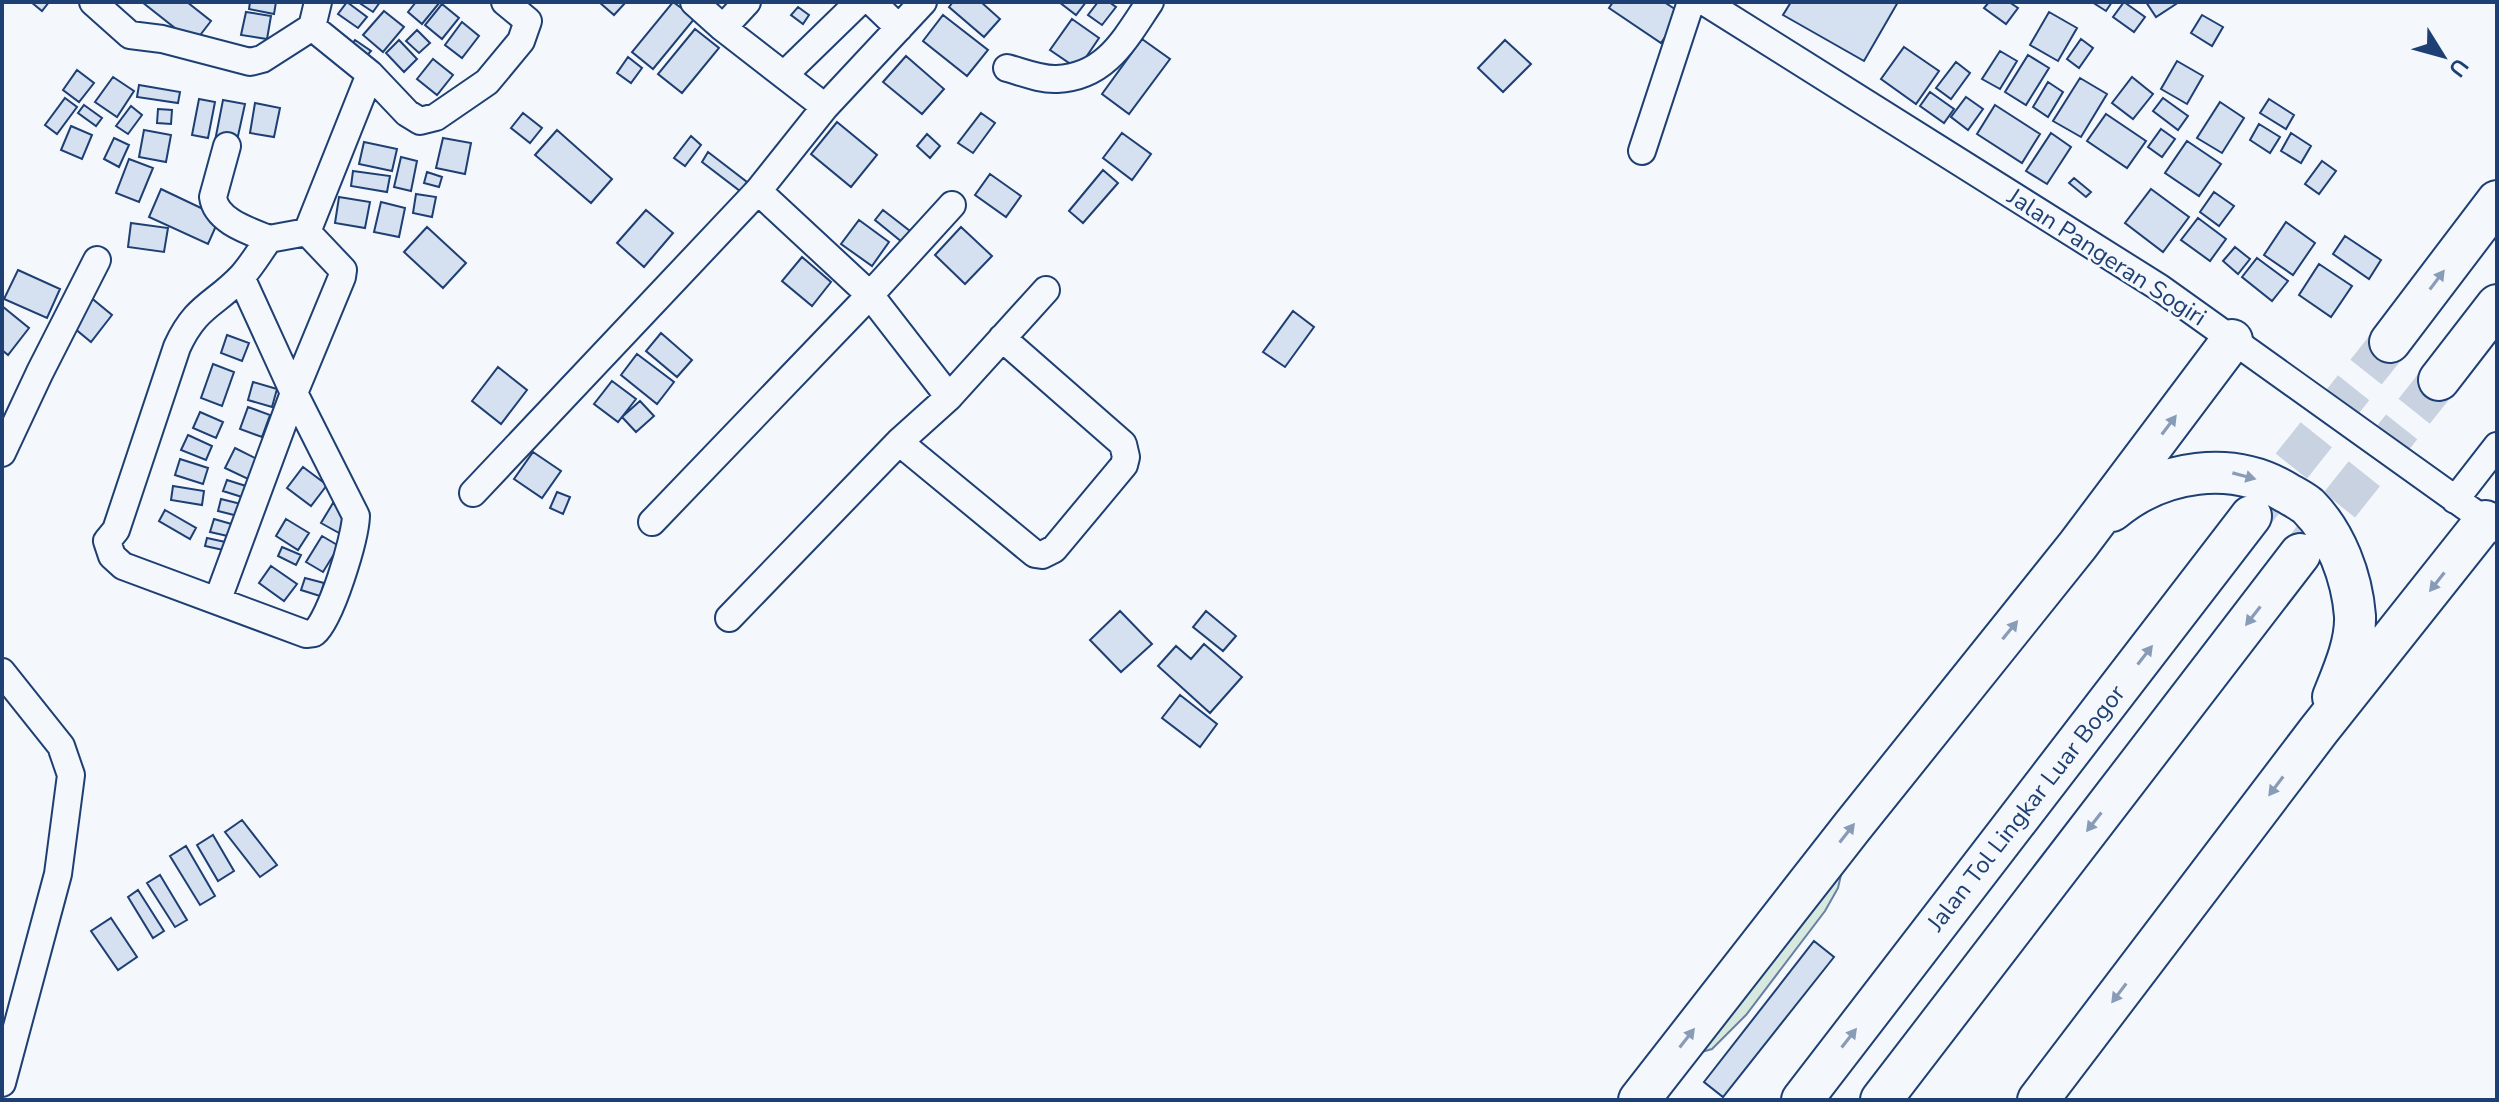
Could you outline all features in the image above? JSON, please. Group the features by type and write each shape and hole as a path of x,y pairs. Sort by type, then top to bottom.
{"highway":[{"path":"2390,342 2497,201"},
{"path":"2439,380 2497,305"},
{"path":"1639,1100 2078,545 2232,340"},
{"path":"2078,545 2115,508 2150,486 2190,474 2232,473 2272,484 2307,505 2331,538 2349,575 2355,619 2347,663 2319,730"},
{"name":"Jalan Tol Lingkar Luar Bogor","path":"1802,1100 2251,516"},
{"path":"2038,1100 2479,516"},
{"path":"1881,1100 2300,554"}],"street":[{"path":"93,2 130,35 162,39 250,62 262,59 315,14 407,113 420,121 436,117 487,82 521,41 535,12 505,2"},
{"path":"694,2 825,107"},
{"path":"723,28 747,2"},
{"path":"785,74 859,2"},
{"path":"872,2 899,28"},
{"path":"473,493 758,191 825,107 923,2"},
{"path":"1007,68 1055,80 1086,74 1113,57 1150,2"},
{"path":"1642,151 1691,2"},
{"name":"Jalan Pangeran Sogiri","path":"1705,2 2160,288 2479,516"},
{"path":"307,232 370,74"},
{"path":"218,599 294,393 343,273 307,232 247,229 217,211 213,197 227,146"},
{"path":"758,191 870,295 949,397"},
{"path":"652,522 952,205"},
{"path":"241,277 198,312 186,328 116,530 107,541 108,549 123,566 306,634 314,633 325,620 355,533 356,516 294,393 241,277 247,229"},
{"path":"2,453 97,260"},
{"path":"729,618 899,442 949,397 1046,290"},
{"path":"899,442 1035,554 1042,555 1054,549 1124,465 1126,451 1123,444 1002,338"},
{"path":"2479,516 2497,446"},
{"path":"2,672 61,746 71,775 58,874 2,1083"}],"shaded area":[{"path":"1852,827 1838,888 1825,911 1746,1015 1712,1049 1669,1061"}],"building":[{"path":"31,2 49,2 42,11"},
{"path":"142,2 187,2 211,21 194,43"},
{"path":"250,2 276,2 274,14 249,9"},
{"path":"347,2 367,17 358,28 338,14"},
{"path":"358,2 380,2 373,12"},
{"path":"416,2 440,2 422,24 408,12"},
{"path":"599,2 626,2 614,15"},
{"path":"673,2 695,18 653,69 632,52"},
{"path":"953,2 981,2 1000,19 984,37 949,7"},
{"path":"1059,2 1086,2 1076,15"},
{"path":"1098,2 1109,2 1116,7 1102,25 1088,15"},
{"path":"1613,2 1664,2 1681,13 1661,43 1609,8"},
{"path":"1791,2 1898,2 1864,61 1783,15"},
{"path":"1989,2 2009,2 2018,8 2006,24 1984,8"},
{"path":"2092,2 2112,2 2106,11"},
{"path":"2124,2 2145,17 2134,32 2113,17"},
{"path":"2146,2 2179,2 2156,17"},
{"path":"442,4 459,18 442,39 425,25"},
{"path":"798,7 809,15 803,24 791,15"},
{"path":"384,11 404,27 383,52 363,35"},
{"path":"246,12 271,16 267,39 241,35"},
{"path":"2049,12 2077,28 2058,61 2030,45"},
{"path":"943,15 988,50 967,76 923,41"},
{"path":"2202,15 2223,27 2212,46 2191,33"},
{"path":"1072,19 1099,38 1078,69 1050,50"},
{"path":"462,22 479,36 462,58 445,45"},
{"path":"695,29 719,48 682,93 658,74"},
{"path":"417,30 430,43 419,53 406,41"},
{"path":"1142,39 1170,59 1129,114 1102,94"},
{"path":"2081,39 2093,48 2079,68 2067,59"},
{"path":"355,40 371,51 364,59 349,48"},
{"path":"399,40 417,59 404,72 386,53"},
{"path":"1505,40 1531,64 1503,92 1478,68"},
{"path":"1904,47 1939,71 1916,104 1881,79"},
{"path":"2000,51 2017,61 2000,89 1982,79"},
{"path":"2028,55 2049,68 2026,105 2005,92"},
{"path":"906,56 944,89 922,114 883,82"},
{"path":"628,57 642,68 631,83 617,73"},
{"path":"433,59 453,75 437,95 417,79"},
{"path":"2177,61 2203,76 2187,104 2161,89"},
{"path":"1956,62 1970,73 1951,99 1936,88"},
{"path":"77,70 94,83 79,102 63,90"},
{"path":"113,77 134,91 117,117 95,102"},
{"path":"2132,77 2153,94 2133,119 2112,103"},
{"path":"2080,78 2107,94 2081,137 2053,121"},
{"path":"2048,82 2063,92 2048,117 2033,107"},
{"path":"139,85 180,92 178,103 137,97"},
{"path":"1930,92 1954,109 1944,123 1920,106"},
{"path":"1966,97 1983,109 1968,130 1951,117"},
{"path":"65,98 77,107 57,134 45,125"},
{"path":"2163,98 2188,116 2178,130 2153,111"},
{"path":"199,99 215,102 208,138 192,135"},
{"path":"2269,99 2294,115 2286,129 2260,113"},
{"path":"223,100 245,104 236,145 215,141"},
{"path":"2220,102 2244,118 2222,153 2197,138"},
{"path":"255,103 280,108 274,137 250,133"},
{"path":"84,105 102,118 96,126 78,113"},
{"path":"1995,105 2040,134 2022,163 1977,134"},
{"path":"131,106 142,115 128,134 116,126"},
{"path":"158,109 172,110 171,124 157,123"},
{"path":"523,113 542,128 530,143 511,128"},
{"path":"981,113 995,123 973,153 958,143"},
{"path":"2106,114 2146,141 2127,168 2087,141"},
{"path":"837,122 877,155 851,187 811,154"},
{"path":"2259,124 2280,137 2270,153 2250,140"},
{"path":"71,126 92,135 82,159 61,150"},
{"path":"2161,129 2175,139 2162,157 2148,147"},
{"path":"144,130 171,135 166,162 139,157"},
{"path":"557,130 612,179 591,203 535,155"},
{"path":"1122,133 1151,154 1132,180 1103,158"},
{"path":"2051,133 2071,147 2047,184 2026,171"},
{"path":"2291,133 2311,146 2301,163 2281,151"},
{"path":"927,134 940,146 930,158 917,146"},
{"path":"691,136 701,145 685,166 674,158"},
{"path":"114,138 129,145 119,167 104,159"},
{"path":"443,138 471,143 465,174 436,168"},
{"path":"2187,141 2221,164 2199,196 2165,173"},
{"path":"364,142 397,149 392,171 359,164"},
{"path":"708,152 747,182 740,191 702,162"},
{"path":"401,157 417,161 411,191 394,187"},
{"path":"129,159 153,168 139,202 116,193"},
{"path":"2322,161 2336,171 2319,194 2305,184"},
{"path":"1103,170 1118,183 1083,223 1069,211"},
{"path":"353,171 390,176 387,192 351,186"},
{"path":"427,172 442,177 439,187 424,183"},
{"path":"990,174 1021,196 1006,217 975,195"},
{"path":"2074,178 2091,192 2086,197 2069,183"},
{"path":"161,189 220,217 208,244 149,217"},
{"path":"2151,189 2189,217 2163,252 2125,223"},
{"path":"2214,192 2234,206 2219,226 2200,212"},
{"path":"416,194 436,197 432,217 413,213"},
{"path":"339,197 370,202 365,228 335,223"},
{"path":"381,202 405,208 399,237 374,232"},
{"path":"646,210 673,233 644,267 617,243"},
{"path":"883,210 910,231 902,242 875,220"},
{"path":"2198,218 2226,239 2210,261 2181,240"},
{"path":"859,220 889,242 872,266 841,244"},
{"path":"2286,222 2315,243 2293,275 2264,255"},
{"path":"131,223 168,228 164,252 128,247"},
{"path":"427,227 466,263 443,288 404,252"},
{"path":"961,227 992,256 965,284 935,255"},
{"path":"2345,236 2381,260 2369,279 2333,254"},
{"path":"2235,247 2250,259 2238,274 2223,261"},
{"path":"802,257 831,282 812,306 782,281"},
{"path":"2257,258 2288,281 2272,301 2242,277"},
{"path":"2319,264 2352,286 2331,317 2299,295"},
{"path":"18,270 60,289 47,318 4,299"},
{"path":"89,296 112,315 91,342 68,323"},
{"path":"2,306 29,328 8,355 2,350"},
{"path":"1293,311 1314,327 1285,367 1263,352"},
{"path":"661,333 692,360 677,377 646,351"},
{"path":"227,335 249,343 242,361 221,353"},
{"path":"637,354 674,382 657,404 621,375"},
{"path":"213,364 234,372 222,406 201,398"},
{"path":"498,367 527,390 501,424 472,401"},
{"path":"612,381 636,399 618,422 594,404"},
{"path":"253,382 277,389 272,407 248,400"},
{"path":"640,401 654,416 636,432 622,417"},
{"path":"248,407 270,415 262,437 240,429"},
{"path":"200,412 223,422 216,438 193,428"},
{"path":"188,435 212,446 206,460 181,450"},
{"path":"235,448 257,459 248,479 225,468"},
{"path":"533,452 561,471 542,498 514,479"},
{"path":"180,459 208,468 203,484 175,475"},
{"path":"303,467 327,485 311,506 287,488"},
{"path":"227,480 249,487 245,498 223,491"},
{"path":"173,486 204,491 202,505 171,500"},
{"path":"557,492 570,497 563,514 550,508"},
{"path":"221,499 241,504 238,516 218,511"},
{"path":"333,503 350,514 339,533 321,523"},
{"path":"165,510 196,528 190,539 159,521"},
{"path":"214,519 235,525 232,537 210,532"},
{"path":"286,519 309,533 298,550 276,536"},
{"path":"322,536 339,546 323,572 306,562"},
{"path":"207,538 230,543 228,551 205,546"},
{"path":"282,547 301,555 296,565 278,556"},
{"path":"271,566 297,584 284,601 259,583"},
{"path":"305,578 324,583 320,596 301,590"},
{"path":"1120,611 1152,644 1121,672 1090,640"},
{"path":"1206,611 1236,636 1223,651 1193,627"},
{"path":"1204,644 1242,677 1210,713 1158,666 1176,646 1191,659"},
{"path":"1180,695 1217,724 1200,747 1162,718"},
{"path":"242,820 277,865 260,877 225,832"},
{"path":"213,835 234,871 218,881 197,845"},
{"path":"186,846 215,896 200,905 170,856"},
{"path":"160,875 187,920 175,927 147,883"},
{"path":"138,890 164,931 153,938 128,897"},
{"path":"111,918 137,957 118,970 91,931"},
{"path":"1814,941 1834,957 1723,1097 1704,1082"}],"tunnel":[{"path":"2254,513 2390,342"},
{"path":"2302,552 2439,380"}]}
